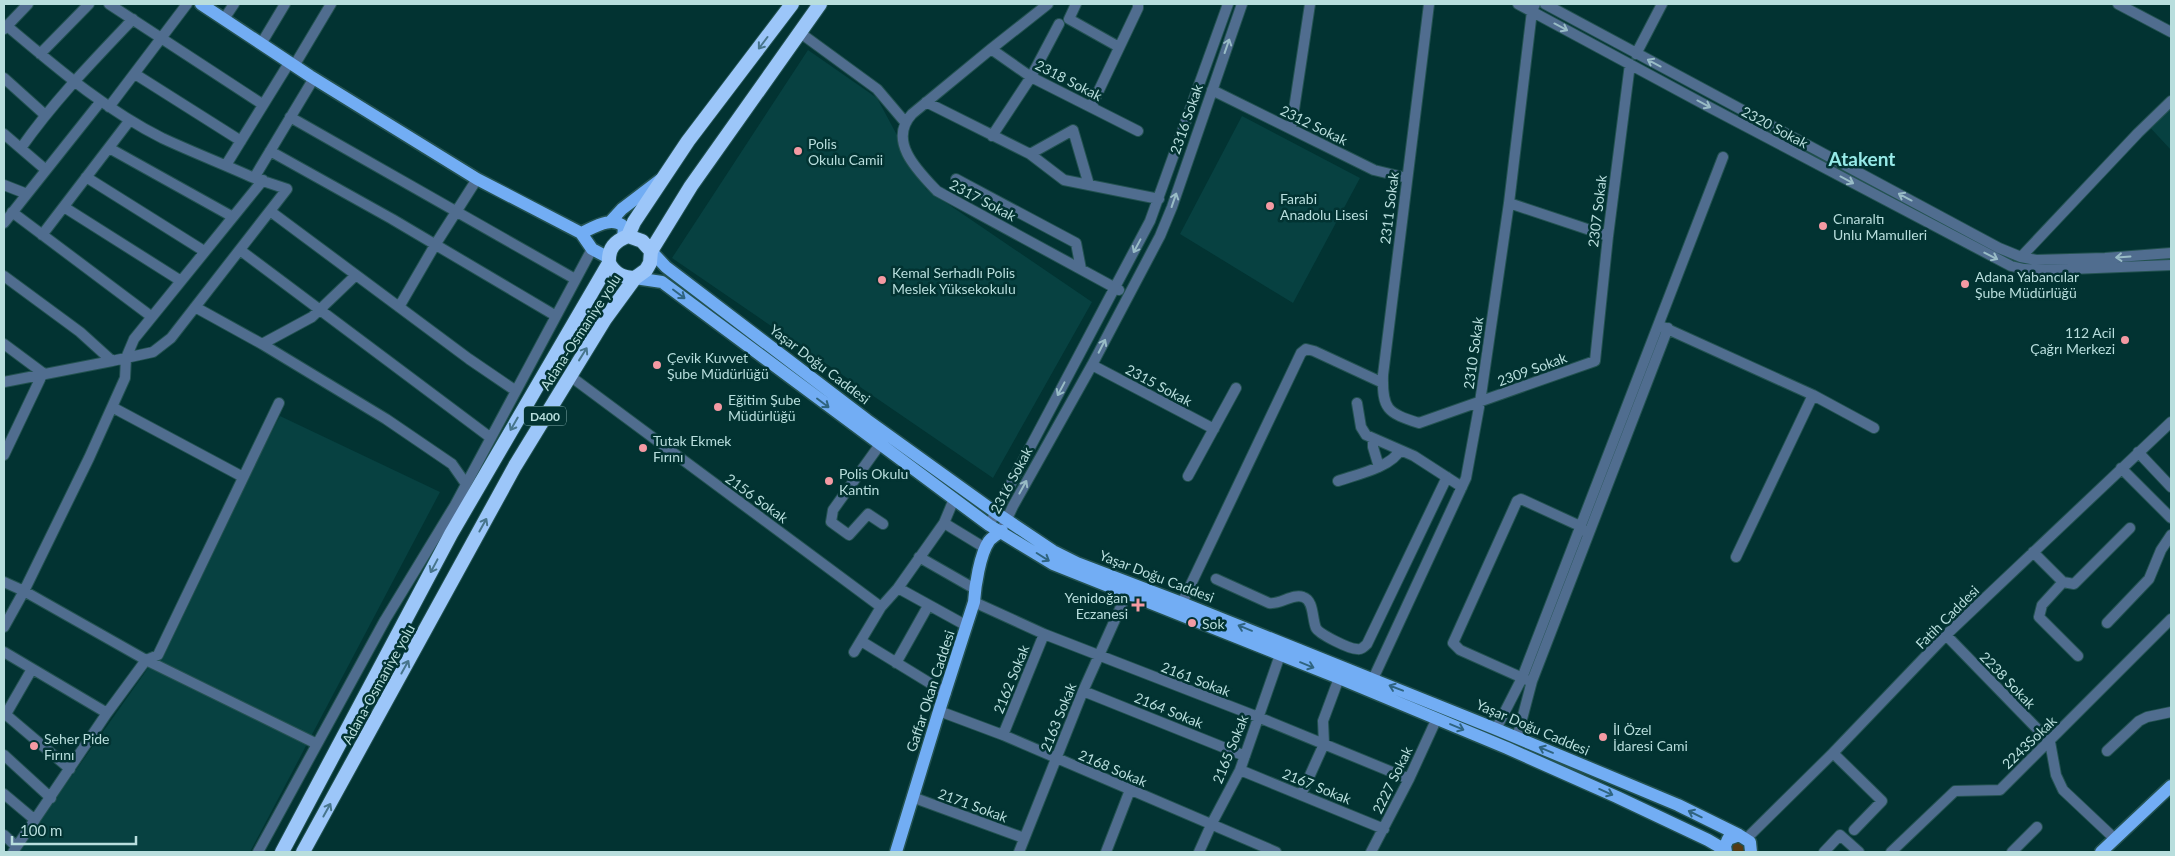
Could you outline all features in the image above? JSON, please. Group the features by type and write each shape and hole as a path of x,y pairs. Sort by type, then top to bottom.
{"highway":[{"name":"Adana-Osmaniye yolu","path":"282,852 451,534 609,261 612,246 626,237 688,141 792,4"},
{"name":"Adana-Osmaniye yolu","path":"304,852 515,466 605,319 634,278 646,270 650,263 651,251 691,186 820,4"},
{"name":"Yaşar Doğu Caddesi","path":"626,237 642,241 651,251"},
{"name":"Yaşar Doğu Caddesi","path":"609,261 616,273 628,278 634,278"}],"main road":[{"path":"201,4 292,64 477,180 581,233 592,249 609,261"},
{"path":"610,222 622,209 664,177"},
{"path":"581,233 610,222 618,222 624,227 626,237"},
{"name":"Yaşar Doğu Caddesi","path":"651,251 666,268 867,420 995,512 1053,551 1077,563 1496,728 1678,805 1749,845"},
{"name":"Yaşar Doğu Caddesi","path":"634,278 662,282 989,525 1002,531 1053,564 1437,718 1618,798 1708,840 1725,851"},
{"name":"2316 Sokak","path":"988,544 989,525"},
{"name":"2316 Sokak","path":"988,544 1002,531"},
{"name":"Gaffar Okan Caddesi","path":"896,852 938,711 946,693 967,626 974,602 974,589 988,544"},
{"path":"2101,852 2171,786"},
{"path":"1725,851 1728,839 1749,845"}],"street":[{"path":"4,382 153,352 171,338 287,190 162,138 130,120 72,81 5,27 28,4"},
{"path":"40,54 89,4"},
{"path":"110,4 262,104"},
{"path":"4,223 46,170 105,104 135,74 187,4"},
{"path":"224,19 234,4"},
{"path":"261,44 285,4"},
{"path":"226,166 262,104 292,64 331,4"},
{"path":"800,32 877,89 905,122 991,48 1048,4"},
{"path":"1076,4 1069,19 1119,47"},
{"path":"1091,107 1138,4"},
{"name":"2316 Sokak","path":"989,525 1150,221 1228,4"},
{"name":"2316 Sokak","path":"1002,531 1006,519 1092,365 1160,236 1172,208 1242,4"},
{"path":"1290,128 1310,4"},
{"name":"2311 Sokak","path":"1393,412 1383,398 1383,383 1406,178 1429,4"},
{"name":"2320 Sokak","path":"1518,4 1533,7 1630,64 2011,266 2024,269 2046,270 2171,265"},
{"name":"2320 Sokak","path":"1545,4 1999,248 2021,257 2036,260 2105,258 2171,253"},
{"path":"1636,54 1662,4"},
{"path":"2118,4 2171,32"},
{"name":"2310 Sokak","path":"1372,679 1466,478 1480,402 1509,203 1533,7"},
{"path":"20,148 44,114 72,81 133,19"},
{"path":"992,136 1030,77 1059,24"},
{"name":"2318 Sokak","path":"991,48 1030,77 1138,131"},
{"name":"2307 Sokak","path":"1595,361 1608,236 1630,64"},
{"path":"135,74 241,140"},
{"path":"4,78 44,114"},
{"path":"4,628 24,591 112,407 125,378 126,358 134,340 233,217 258,179 270,151 314,78"},
{"name":"2312 Sokak","path":"1212,90 1374,170 1406,178"},
{"path":"2021,257 2138,132 2171,101"},
{"path":"926,102 1030,154 1064,180 1159,199"},
{"path":"290,117 457,210 575,279"},
{"path":"42,235 130,120"},
{"name":"2317 Sokak","path":"905,122 902,135 915,168 937,191 1128,294"},
{"path":"1030,154 1073,130 1089,185"},
{"path":"4,134 46,170"},
{"path":"108,148 233,217"},
{"path":"270,151 435,244 556,316"},
{"path":"1517,738 1527,679 1580,526 1723,157"},
{"path":"86,177 204,252"},
{"name":"2317 Sokak","path":"956,179 1076,243 1081,269"},
{"path":"399,307 435,244 477,180"},
{"path":"4,185 27,194"},
{"path":"1509,203 1608,236"},
{"path":"64,206 180,281"},
{"path":"270,211 516,391"},
{"path":"12,212 152,317"},
{"path":"258,852 385,620 466,484 592,249"},
{"path":"240,250 491,438"},
{"path":"262,344 312,317 356,275"},
{"path":"4,276 80,332 112,361"},
{"path":"195,307 262,344 386,419 452,464 466,484"},
{"path":"1658,324 1812,395 1874,428"},
{"path":"1496,728 1527,679 1589,536 1668,328"},
{"path":"4,344 43,374"},
{"path":"1182,603 1301,353 1306,349 1314,351 1383,383"},
{"name":"2309 Sokak","path":"1393,412 1419,423 1595,361"},
{"name":"2315 Sokak","path":"1092,365 1214,429"},
{"path":"4,455 43,374"},
{"name":"2156 Sokak","path":"570,376 881,607"},
{"path":"1188,476 1236,388"},
{"path":"1736,557 1812,395"},
{"path":"4,835 15,849 107,713 146,660 158,655 279,403"},
{"path":"1357,404 1362,430 1373,439 1419,459 1462,487"},
{"path":"112,407 243,477"},
{"name":"Fatih Caddesi","path":"1749,845 1833,753 1946,635 2171,422"},
{"path":"1373,439 1372,446 1379,467"},
{"path":"881,443 830,516 831,522 849,535 868,514 883,524"},
{"path":"1338,481 1379,467 1394,459 1400,450"},
{"path":"2138,452 2171,487"},
{"path":"2121,468 2171,518"},
{"path":"1216,579 1269,604 1299,596 1305,597 1310,602 1316,627 1320,633 1354,649 1362,649 1367,644 1447,477"},
{"path":"854,652 881,607 898,588 944,523 954,499"},
{"path":"1527,679 1460,650 1454,643 1517,501 1521,499 1580,526 1589,536"},
{"path":"944,523 988,544"},
{"path":"2033,552 2064,582 2076,584 2130,528"},
{"path":"2107,623 2149,579 2161,550 2171,536"},
{"path":"919,557 974,589"},
{"path":"4,582 24,591 146,660 317,744"},
{"path":"2064,582 2042,605 2039,617 2078,656"},
{"path":"898,588 967,626"},
{"name":"2163 Sokak","path":"1019,852 1083,691 1127,593"},
{"name":"2161 Sokak","path":"974,602 1098,656 1258,717 1410,779"},
{"path":"896,663 928,606"},
{"name":"2243Sokak","path":"1891,852 1955,791 2000,790 2171,619"},
{"name":"2162 Sokak","path":"1003,735 1044,634"},
{"name":"2238 Sokak","path":"1946,635 2050,742"},
{"path":"861,641 946,693"},
{"path":"4,652 107,713"},
{"name":"2165 Sokak","path":"1199,852 1240,770 1280,655"},
{"path":"32,669 6,718 70,769"},
{"path":"1301,795 1324,744 1323,721 1338,678"},
{"name":"2164 Sokak","path":"1083,691 1245,756"},
{"name":"2168 Sokak","path":"938,711 1003,735 1276,852"},
{"path":"2107,750 2139,721 2147,717 2171,712"},
{"name":"2227 Sokak","path":"1371,852 1410,779 1437,718"},
{"path":"2050,742 2056,775 2063,790 2115,839"},
{"path":"1833,753 1882,802 1854,830"},
{"path":"4,756 51,798"},
{"name":"2167 Sokak","path":"1240,770 1384,829"},
{"path":"1106,852 1130,790"},
{"path":"4,794 35,820"},
{"name":"2171 Sokak","path":"912,797 1024,838"},
{"path":"2012,852 2037,827"},
{"path":"1824,852 1840,835 1859,852"}],"shaded area":[{"name":"Kemal Serhadlı Polis Meslek Yüksekokulu","path":"808,50 877,98 926,189 1092,302 993,478 672,258"},
{"path":"2171,99 2171,150 2145,122"},
{"name":"Farabi Anadolu Lisesi","path":"1242,116 1360,178 1293,303 1180,234"},
{"path":"280,416 440,492 250,852 18,852 146,671"},
{"path":"1737,841 1744,843 1745,852 1731,852 1731,846"}],"place":[{"name":"Polis Okulu Camii","path":"798,151"},
{"name":"Farabi Anadolu Lisesi","path":"1270,206"},
{"name":"Cınaraltı Unlu Mamulleri","path":"1823,226"},
{"name":"Kemal Serhadlı Polis Meslek Yüksekokulu","path":"882,280"},
{"name":"Adana Yabancılar Şube Müdürlüğü","path":"1965,284"},
{"name":"112 Acil Çağrı Merkezi","path":"2125,340"},
{"name":"Çevik Kuvvet Şube Müdürlüğü","path":"657,365"},
{"name":"Eğitim Şube Müdürlüğü","path":"718,407"},
{"name":"Tutak Ekmek Fırını","path":"643,448"},
{"name":"Polis Okulu Kantin","path":"829,481"},
{"name":"Yenidoğan Eczanesi","path":"1138,605"},
{"name":"Sok","path":"1192,623"},
{"name":"İl Özel İdaresi Cami","path":"1603,737"},
{"name":"Seher Pide Fırını","path":"34,746"}],"district":[{"name":"Atakent","path":"1862,158"}]}
